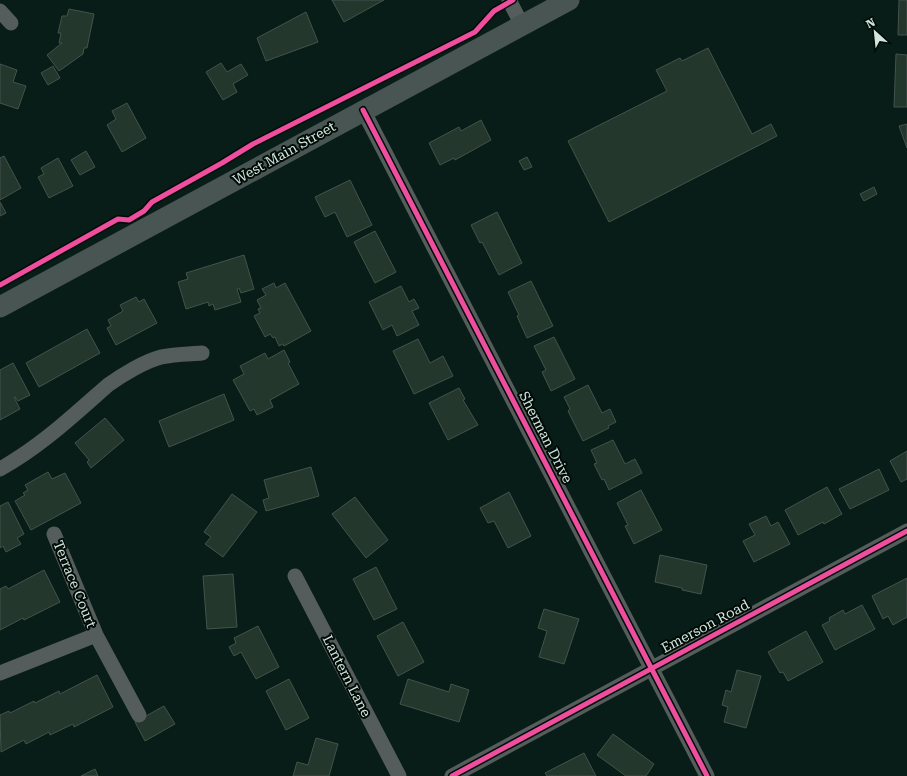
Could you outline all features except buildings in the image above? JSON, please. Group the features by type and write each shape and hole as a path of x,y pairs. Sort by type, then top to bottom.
{"main road":[{"name":"West Main Street","path":"0,307 569,0"}],"street":[{"path":"509,0 522,25"},
{"path":"0,11 11,23"},
{"name":"Sherman Drive","path":"363,110 707,776"},
{"path":"0,470 36,446 108,385 120,377 152,360 162,357 202,353"},
{"name":"Emerson Road","path":"452,776 907,531"},
{"name":"Terrace Court","path":"54,534 96,635 139,715"},
{"name":"Lantern Lane","path":"295,576 399,776"},
{"name":"Terrace Court","path":"0,673 96,635"}],"cycle path":[{"path":"0,285 118,219 129,220 144,211 152,202 253,144 475,32 494,11 513,0"},
{"path":"363,110 707,776"},
{"path":"452,776 907,531"}]}
